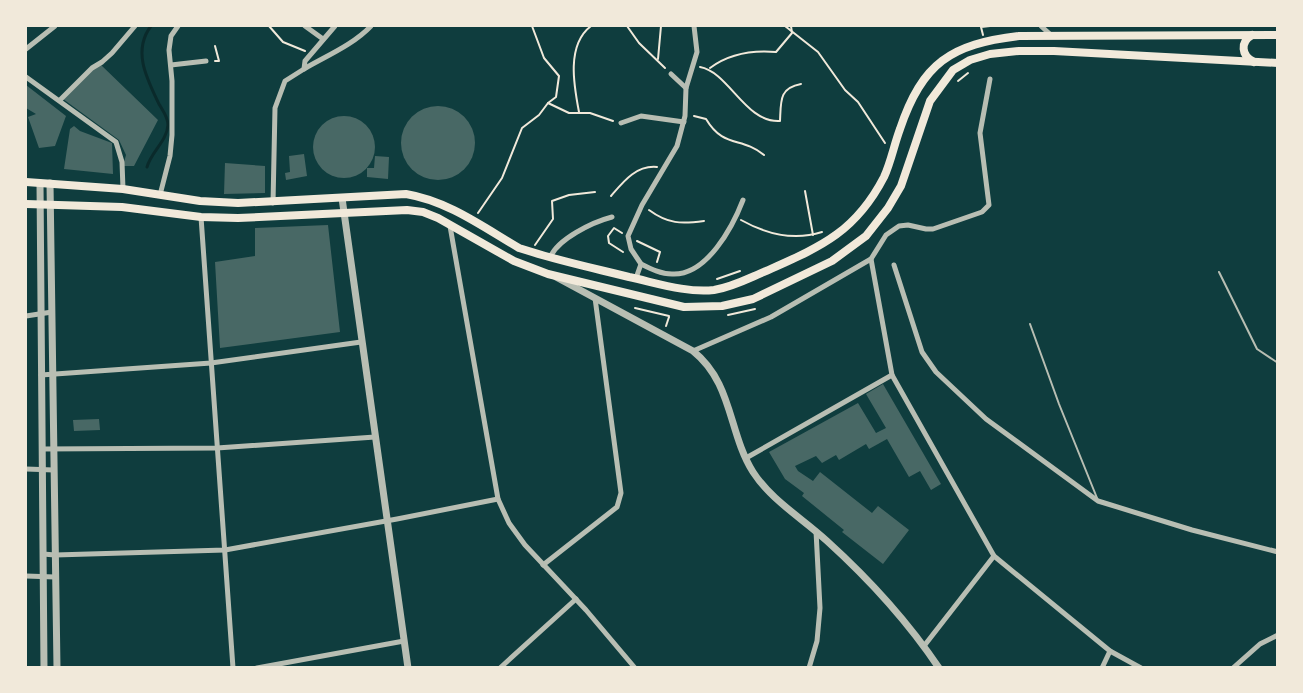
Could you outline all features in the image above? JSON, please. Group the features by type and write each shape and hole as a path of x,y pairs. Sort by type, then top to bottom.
{"main road":[{"path":"1254,35 1248,37 1243,48 1248,60 1255,62"},
{"path":"26,182 123,189 200,201 273,202 406,194 427,197 519,248 550,258 687,290 714,290 745,280 835,238 850,224 880,184 888,168 912,100 931,72 946,57 964,47 978,42 1009,37 1278,35"},
{"path":"26,204 122,207 201,217 266,217 415,211 438,218 514,261 548,273 684,307 711,307 733,304 776,290 832,261 857,243 878,221 901,186 930,101 953,70 970,60 990,54 1019,51 1278,63"}],"street":[{"path":"26,49 55,26"},
{"path":"60,100 92,68 112,53 135,26"},
{"path":"160,195 170,156 172,135 170,43 171,36 178,26"},
{"path":"305,26 323,39"},
{"path":"304,69 305,61 335,26"},
{"path":"273,202 275,108 285,81 339,49 371,26"},
{"path":"694,26 697,52 695,65 686,88 685,119 677,146 642,205 628,236 632,249 641,264 655,271 672,274 684,273 716,249 736,218 743,200"},
{"path":"1041,26 1052,36"},
{"path":"171,65 206,61"},
{"path":"671,74 686,88"},
{"path":"26,77 116,142 122,162 123,189"},
{"path":"693,351 771,317 871,259 886,235 899,226 933,229 982,212 989,205 980,133 990,79"},
{"path":"621,123 641,116 685,119"},
{"path":"40,183 44,668"},
{"path":"50,183 57,668"},
{"path":"342,198 408,668"},
{"path":"201,217 233,668"},
{"path":"550,258 554,250 570,237 612,217"},
{"path":"450,226 498,499 509,523 543,565 576,599 635,668"},
{"path":"871,259 892,375 994,556 1110,651 1141,668"},
{"path":"636,278 641,264"},
{"path":"894,265 922,352 936,372 986,419 1098,501 1192,530 1278,552"},
{"path":"548,273 693,351 707,363 718,378 753,472 770,493 816,531 888,600 924,646 936,666"},
{"path":"543,565 617,507 621,493 595,298"},
{"path":"26,316 52,312"},
{"path":"41,375 211,363 362,342"},
{"path":"746,458 892,375"},
{"path":"42,449 217,448 375,437"},
{"path":"26,469 54,470"},
{"path":"43,554 225,550 498,499"},
{"path":"809,668 817,641 820,608 816,531"},
{"path":"924,646 994,556"},
{"path":"26,576 55,577"},
{"path":"500,668 576,599"},
{"path":"1233,668 1260,644 1278,635"},
{"path":"257,668 404,641"},
{"path":"1102,668 1110,651"}],"lane":[{"path":"1219,272 1257,349 1278,363"},
{"path":"1030,324 1098,501"}],"path":[{"path":"269,26 283,42 311,53"},
{"path":"476,217 502,178 522,128 539,116 548,103 556,97 559,76 544,58 532,26"},
{"path":"579,112 574,72 575,51 580,38 591,26"},
{"path":"627,26 639,43 658,58 671,74"},
{"path":"658,58 660,26"},
{"path":"785,26 818,52 845,90 858,102 887,147 890,137"},
{"path":"710,68 721,60 749,51 776,52 792,33 792,26"},
{"path":"981,27 990,26"},
{"path":"982,37 991,35"},
{"path":"206,61 219,61 215,46"},
{"path":"695,65 710,68 748,106 770,122 780,121 782,97 786,89 789,86 801,84"},
{"path":"953,84 972,70"},
{"path":"548,103 569,113 590,113 621,123"},
{"path":"685,119 706,119 712,129 723,138 748,146 764,155"},
{"path":"611,196 625,179 638,170 650,166 664,167"},
{"path":"805,191 813,235"},
{"path":"534,248 553,219 552,201 569,195 595,192"},
{"path":"642,205 660,218 681,224 704,221"},
{"path":"736,218 760,230 786,236 813,235 829,230 814,240"},
{"path":"624,252 609,243 608,236 614,228 648,248 660,252"},
{"path":"715,279 741,271"},
{"path":"666,328 672,308"},
{"path":"720,316 758,308"},
{"path":"638,309 669,317"}],"building":[{"path":"101,65 158,120 134,166 123,166 126,155 119,140 63,99 93,69"},
{"path":"26,85 66,116 55,146 39,148 28,117 36,114 26,108"},
{"path":"431,106 445,106 459,112 469,122 475,136 473,157 459,174 445,180 431,180 417,174 407,164 401,150 401,136 407,122 417,112"},
{"path":"344,116 361,121 366,125 370,130 375,147 370,164 366,169 361,173 344,178 327,173 322,169 318,164 313,147 318,130 322,125 327,121"},
{"path":"74,126 80,131 112,143 113,174 64,169 70,129"},
{"path":"304,154 307,176 286,180 285,173 290,172 289,156"},
{"path":"375,156 389,157 388,179 367,177 367,168 374,168"},
{"path":"225,163 265,166 265,193 224,194"},
{"path":"328,225 340,332 220,348 215,262 255,256 255,228"},
{"path":"883,384 941,484 931,490 920,471 909,477 887,439 869,449 866,444 839,460 836,455 822,463 816,456 795,466 798,471 813,481 820,472 872,513 878,506 909,530 883,564 842,532 844,530 802,496 804,493 785,479 769,452 858,403 876,433 886,428 866,394"},
{"path":"99,419 100,430 74,431 73,420"}],"waterway":[{"path":"147,167 165,136 168,125 143,65 143,45 151,26"}]}
